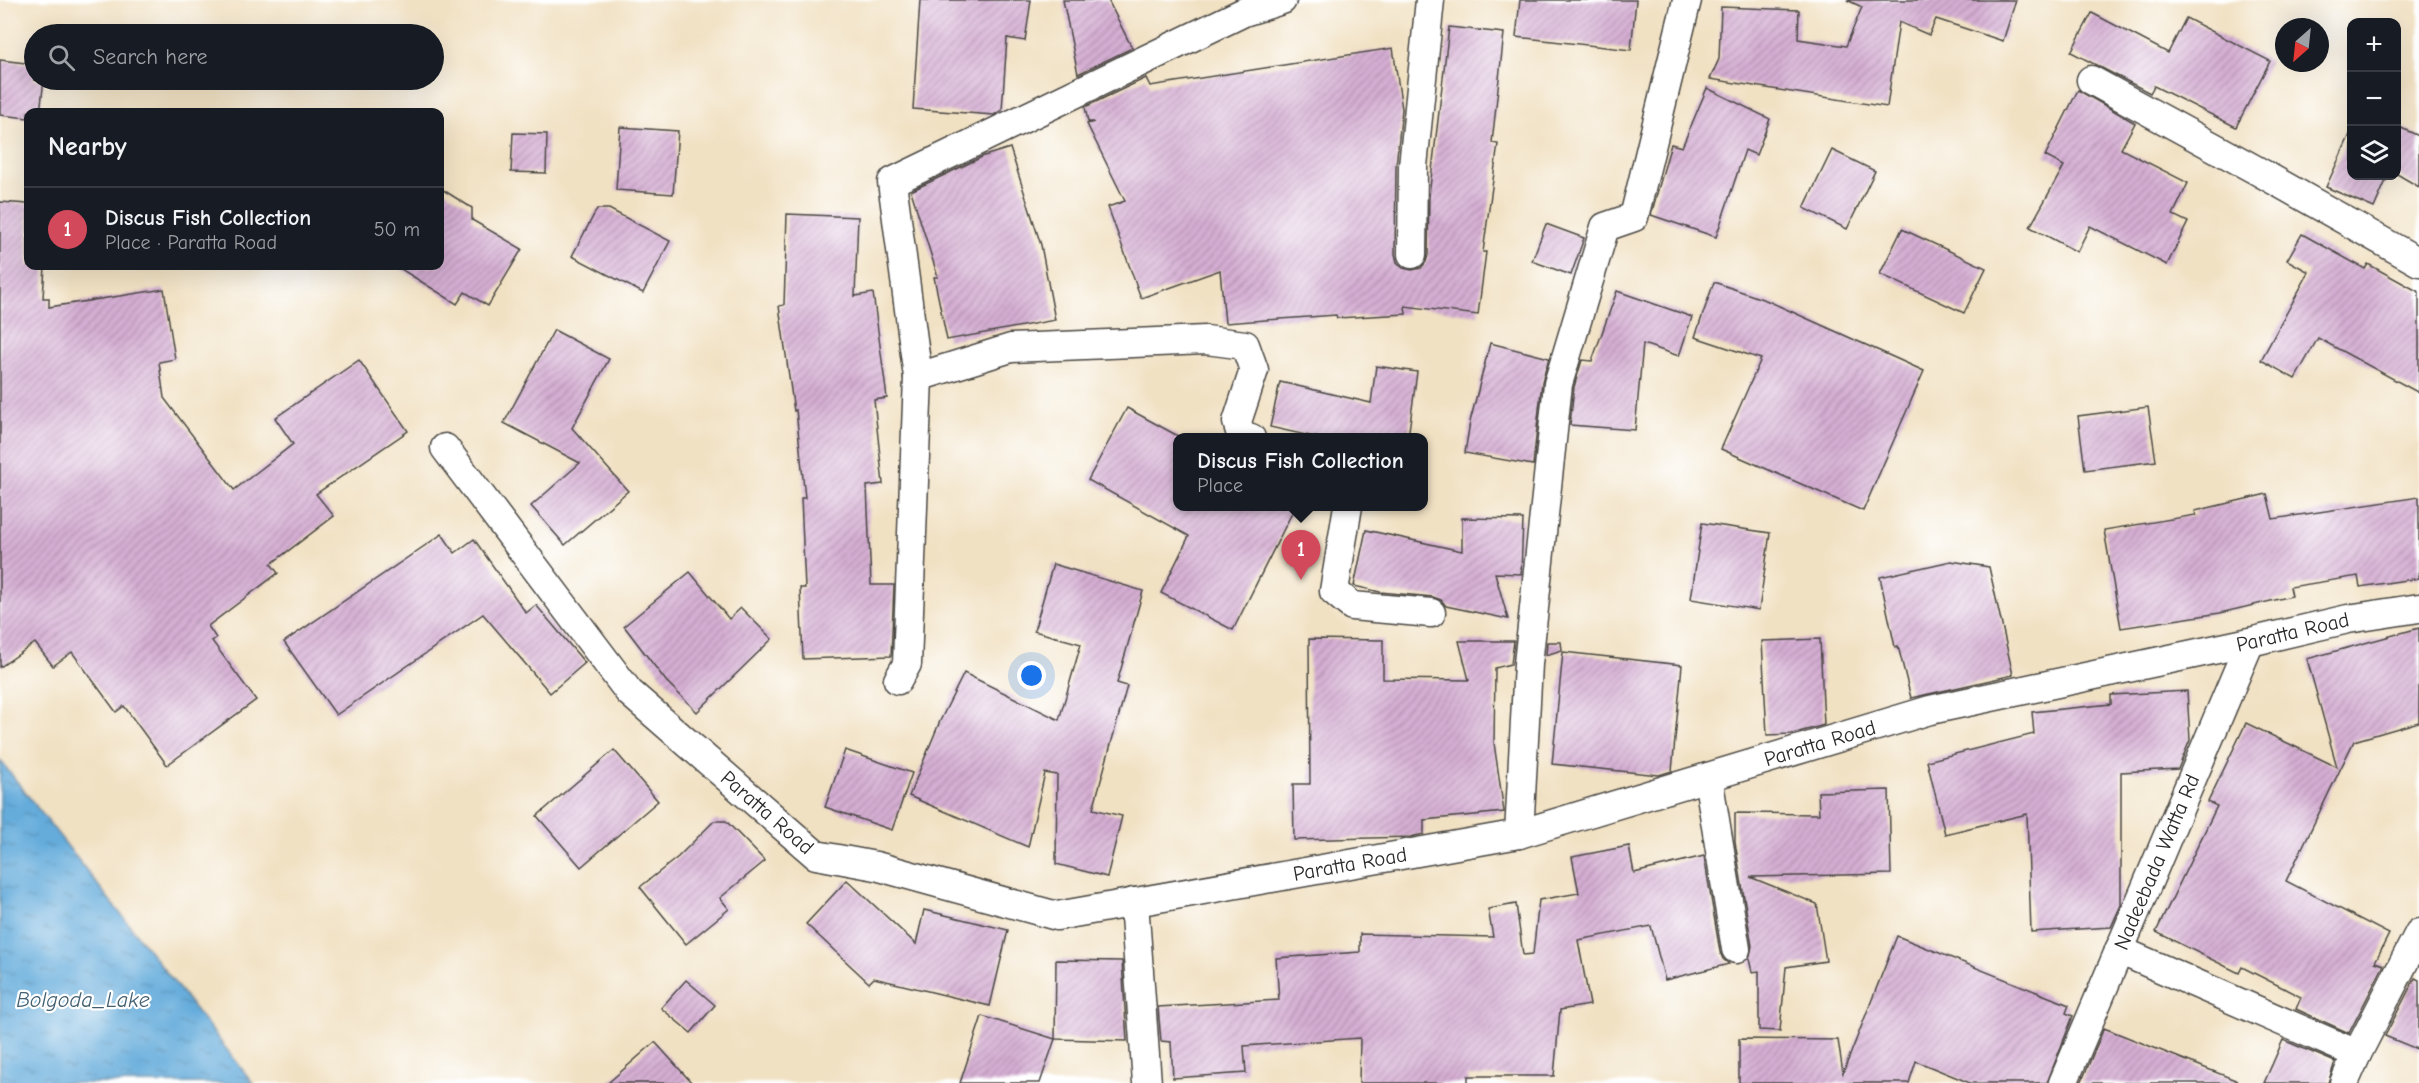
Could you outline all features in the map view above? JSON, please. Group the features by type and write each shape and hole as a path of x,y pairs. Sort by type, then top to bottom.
{"street":[{"path":"898,680 907,664 918,377 892,182 1244,12 1282,0"},
{"path":"1412,254 1413,166 1430,0"},
{"path":"1519,834 1528,664 1558,384 1605,227 1634,217 1687,0"},
{"path":"2091,80 2419,262"},
{"path":"918,377 1011,348 1206,340 1245,345 1254,370 1237,422 1240,433"},
{"name":"Paratta Road","path":"445,447 629,692 816,855 876,866 1057,916 1519,834 1930,710 2348,619 2419,608"},
{"path":"1347,511 1334,591 1352,606 1431,613"},
{"name":"Nadeebada Watta Rd","path":"2063,1083 2250,642"},
{"path":"1708,777 1736,949"},
{"path":"1134,902 1147,1083"},
{"path":"2344,1083 2419,933"},
{"path":"2119,950 2357,1054"}],"water":[{"name":"Bolgoda_Lake","path":"0,760 253,1083 0,1083"}],"building":[{"path":"920,0 1031,0 1025,41 1007,38 1002,110 994,115 913,109"},
{"path":"1063,0 1108,0 1132,48 1078,74"},
{"path":"1520,0 1636,0 1631,50 1516,37"},
{"path":"1847,0 2016,0 2003,41 1936,19 1929,35 1899,22 1887,107 1710,79 1719,59 1721,7 1799,10 1798,39 1846,46 1862,7"},
{"path":"2092,13 2168,53 2186,18 2270,61 2236,127 2154,86 2150,93 2071,52"},
{"path":"1449,27 1504,33 1492,143 1498,144 1483,252 1486,252 1478,315 1405,306 1406,314 1337,318 1336,315 1225,323 1220,270 1141,298 1108,207 1125,201 1087,124 1094,122 1088,122 1085,107 1146,78 1150,86 1393,48 1402,109 1396,166 1395,254 1397,262 1403,268 1412,270 1421,268 1428,255 1429,196"},
{"path":"0,60 24,63 24,90 43,90 40,108 24,108 24,118 0,115"},
{"path":"1707,88 1770,119 1756,155 1745,150 1716,237 1651,215 1671,144 1682,147"},
{"path":"2078,90 2135,123 2121,149 2188,183 2173,215 2188,222 2167,265 2090,226 2077,252 2030,227 2064,166 2045,156"},
{"path":"620,127 678,131 673,194 616,190"},
{"path":"2401,128 2419,136 2419,187 2401,176"},
{"path":"513,133 547,134 546,173 511,172"},
{"path":"2347,141 2347,180 2386,180 2374,208 2326,187"},
{"path":"1010,148 1041,245 1055,320 947,340 934,277 938,277 911,191 984,156"},
{"path":"1832,150 1875,171 1847,229 1804,208"},
{"path":"444,190 472,208 472,220 522,249 488,306 465,292 457,304 402,270 444,270"},
{"path":"0,202 24,204 24,270 45,270 43,298 49,298 49,307 164,289 175,359 159,362 164,398 234,490 293,444 275,418 359,360 408,431 316,494 334,516 271,564 278,573 208,626 216,638 212,641 256,700 167,765 124,706 116,712 72,652 53,666 35,643 0,667"},
{"path":"597,209 609,209 670,241 643,293 572,256"},
{"path":"787,214 858,217 855,296 873,293 887,398 874,400 883,484 867,486 871,585 894,585 891,656 803,659 800,588 805,588 801,498 805,498 796,410 794,411 779,306 784,305"},
{"path":"1546,224 1584,238 1571,275 1532,261"},
{"path":"1902,229 1986,268 1964,313 1880,274"},
{"path":"2302,234 2365,269 2368,264 2419,292 2419,393 2318,338 2295,379 2261,360 2309,272 2287,260"},
{"path":"1714,282 1768,301 1924,371 1863,511 1721,449 1761,359 1695,337"},
{"path":"1617,291 1692,317 1679,356 1643,344 1635,430 1570,425 1574,387 1582,360 1592,361"},
{"path":"554,330 609,359 572,428 628,491 565,545 531,506 580,463 504,423"},
{"path":"1490,343 1549,358 1542,382 1533,465 1465,453 1470,422"},
{"path":"1376,366 1417,372 1409,433 1297,433 1270,427 1280,382 1371,403"},
{"path":"2148,407 2156,461 2085,470 2078,416"},
{"path":"1127,408 1173,433 1173,511 1293,511 1233,630 1161,593 1189,536 1088,480"},
{"path":"2267,494 2273,519 2419,497 2419,578 2360,587 2358,576 2290,587 2292,596 2220,613 2121,628 2104,530 2196,515 2195,511"},
{"path":"1462,518 1523,519 1521,574 1495,573 1508,619 1446,606 1441,600 1433,597 1380,592 1354,586 1366,530 1462,551"},
{"path":"1702,523 1770,533 1759,610 1691,599"},
{"path":"442,534 455,553 474,539 526,613 536,605 585,663 550,693 483,614 336,715 284,642"},
{"path":"1951,561 1989,567 2013,675 1911,698 1898,646 1895,647 1880,577"},
{"path":"1053,564 1143,591 1117,683 1127,686 1093,809 1122,816 1107,877 1056,864 1057,775 1045,773 1028,847 909,796 940,721 964,673 1059,720 1081,644 1034,631"},
{"path":"690,572 729,619 741,608 772,639 697,712 666,681 624,626"},
{"path":"2419,628 2419,722 2354,741 2286,881 2389,934 2375,962 2384,965 2349,1033 2296,1009 2301,997 2242,967 2239,973 2156,932 2217,806 2208,802 2246,723 2337,767 2307,659"},
{"path":"1309,639 1383,640 1383,679 1469,680 1459,641 1514,641 1511,664 1495,668 1494,743 1504,812 1424,820 1424,834 1410,837 1294,840 1293,784 1310,784"},
{"path":"1820,639 1824,725 1792,734 1767,735 1762,641"},
{"path":"1547,642 1561,642 1562,650 1546,655"},
{"path":"1563,652 1682,665 1672,771 1659,775 1552,764"},
{"path":"2187,691 2190,740 2178,769 2121,772 2121,905 2111,927 2031,932 2027,814 1945,834 1927,761 2034,734 2032,712 2111,704 2111,695"},
{"path":"614,750 658,801 581,867 537,816"},
{"path":"845,750 912,773 892,830 825,807"},
{"path":"1889,790 1891,874 1750,877 1817,904 1826,961 1786,967 1780,1031 1759,1030 1759,971 1752,972 1749,959 1752,946 1735,842 1735,813 1819,814 1818,792"},
{"path":"714,821 726,821 765,861 720,898 729,909 686,944 640,887 678,857"},
{"path":"1629,846 1634,873 1704,856 1720,952 1729,964 1665,980 1651,926 1578,940 1590,1005 1560,1010 1554,1076 1468,1076 1468,1083 1359,1083 1360,1038 1244,1046 1246,1073 1173,1078 1171,1042 1161,1041 1158,1007 1279,1000 1276,958 1360,952 1360,934 1493,937 1488,909 1516,904 1523,955 1533,954 1539,900 1579,893 1572,857"},
{"path":"847,880 916,944 924,910 1008,930 990,1006 874,978 869,983 806,924"},
{"path":"1897,936 2069,1005 2066,1013 2073,1016 2047,1083 1970,1083 1916,1061 1909,1083 1739,1083 1739,1039 1838,1040 1843,1073"},
{"path":"1056,960 1122,961 1127,1041 1055,1039"},
{"path":"2415,978 2419,980 2419,1050 2385,1036"},
{"path":"686,980 715,1005 691,1033 661,1008"},
{"path":"982,1016 1055,1039 1040,1083 960,1083"},
{"path":"2104,1028 2238,1081 2238,1083 2081,1083"},
{"path":"2283,1040 2335,1062 2328,1083 2264,1083"},
{"path":"655,1042 692,1083 608,1083"}],"place":[{"name":"Discus Fish Collection","path":"1301,580"}]}
